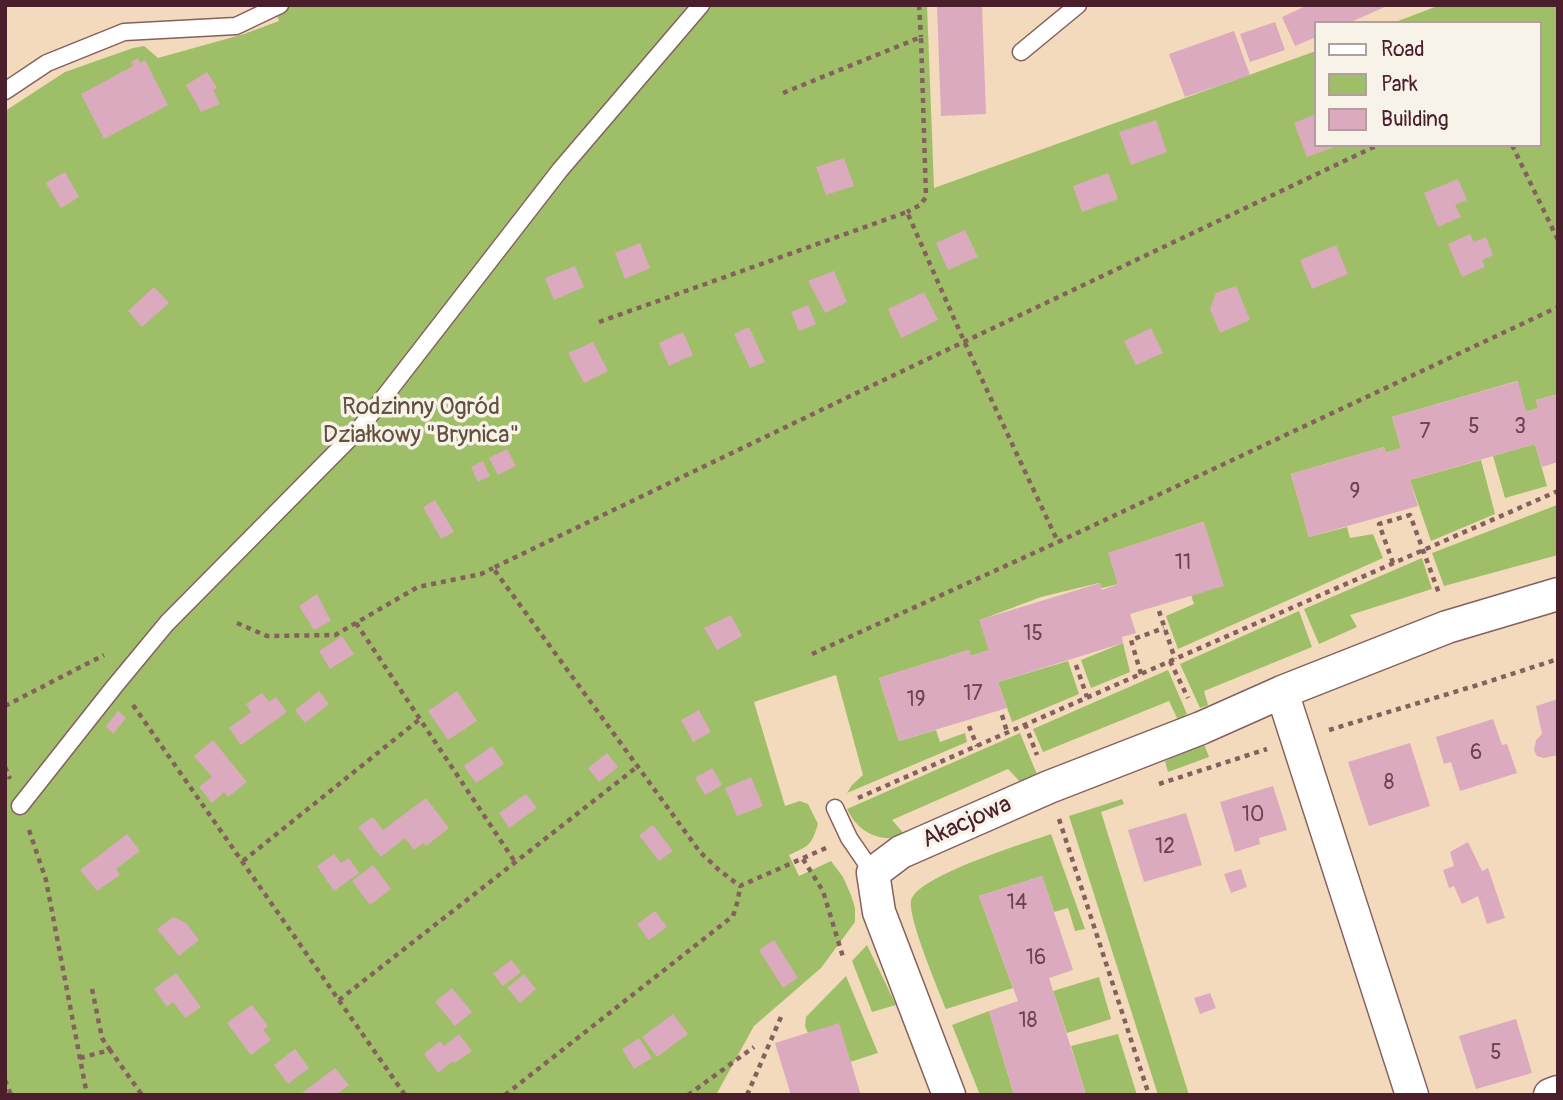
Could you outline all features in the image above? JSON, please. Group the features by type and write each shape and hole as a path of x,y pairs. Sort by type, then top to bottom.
{"street":[{"name":"Akacjowa","path":"873,873 901,852 1049,787 1282,692 1447,627 1558,594"},
{"path":"1282,692 1412,1095"},
{"path":"873,873 879,912 948,1095"},
{"path":"1550,1095 1558,1092"}],"lane":[{"path":"5,91 47,63 124,33 236,26 280,5"},
{"path":"20,806 167,623 360,428 560,170 701,5"},
{"path":"1021,52 1078,5"},
{"path":"835,808 849,838 873,873"}],"path":[{"path":"599,322 907,212 919,205 926,197 919,5"},
{"path":"783,93 921,37"},
{"path":"237,623 267,636 335,635 418,587 481,574 1374,147"},
{"path":"1513,147 1558,240"},
{"path":"907,212 1058,542"},
{"path":"812,654 1058,542 1558,307"},
{"path":"835,808 1558,491"},
{"path":"1393,563 1379,524 1410,515 1438,587 1447,627"},
{"path":"494,568 700,852 740,886"},
{"path":"1159,611 1175,659"},
{"path":"356,623 515,862"},
{"path":"1142,674 1131,640 1164,628"},
{"path":"5,706 105,655"},
{"path":"1076,665 1087,697"},
{"path":"114,687 128,698 405,1095"},
{"path":"1002,715 1007,732"},
{"path":"243,861 420,719"},
{"path":"1026,724 1149,1095"},
{"path":"969,726 977,746"},
{"path":"5,767 46,880 87,1095"},
{"path":"339,1000 637,767"},
{"path":"740,886 849,838"},
{"path":"803,859 823,891 843,957"},
{"path":"505,1095 733,916 740,886"},
{"path":"92,989 102,1038 142,1095"},
{"path":"747,1095 781,1017"},
{"path":"688,1095 754,1047"},
{"path":"80,1058 110,1049"},
{"path":"5,1080 10,1095"}],"green space":[{"name":"Rodzinny Ogród Działkowy \"Brynica\"","path":"273,5 927,5 934,188 1314,52 1314,147 1542,147 1542,21 1398,21 1440,5 1558,5 1558,394 1536,400 1538,408 1526,412 1517,381 1392,417 1401,448 1386,453 1384,447 1291,474 1309,537 1347,527 1350,538 1373,534 1383,558 1178,649 1166,616 1194,604 1191,595 1203,522 1109,553 1118,584 1102,588 1099,583 1041,597 980,620 989,650 971,656 969,650 879,678 899,741 936,730 940,742 965,733 967,742 847,793 863,775 836,675 754,702 785,806 800,801 808,804 818,824 808,845 789,855 799,876 831,861 843,877 851,895 855,922 821,968 754,1026 716,1095 5,1095 5,111 65,72 133,48 144,46 158,58 244,34 279,21"},
{"path":"1535,444 1547,486 1505,498 1493,456"},
{"path":"1481,460 1495,514 1431,541 1410,480"},
{"path":"1557,505 1558,555 1444,586 1432,553"},
{"path":"1422,558 1432,589 1350,615 1357,627 1319,644 1304,609"},
{"path":"1299,611 1312,647 1204,691 1208,705 1200,708 1180,664"},
{"path":"1123,643 1130,672 1091,688 1081,660"},
{"path":"1068,661 1079,694 1012,722 998,682"},
{"path":"1168,670 1187,714 1178,720 1169,701 1043,752 1033,729"},
{"path":"1020,733 1038,777 1023,785 1008,769 892,820 907,837 888,838 871,834 858,825 847,809"},
{"path":"1204,744 1209,757 1168,772 1165,761"},
{"path":"1122,799 1124,804 1101,812 1189,1095 1158,1095 1069,816"},
{"path":"1051,834 1085,929 1075,931 1068,908 1054,912 1042,876 979,896 1013,988 946,1009 911,910 911,901 917,891 951,871"},
{"path":"867,945 896,1005 872,1012 852,961"},
{"path":"846,976 878,1053 850,1062 808,1033 805,1026 806,1017"},
{"path":"1099,977 1111,1019 1067,1033 1053,991"},
{"path":"989,1011 1014,1095 980,1095 952,1025"},
{"path":"1118,1034 1137,1095 1086,1095 1071,1046"}],"building":[{"path":"937,5 982,5 986,114 941,116"},
{"path":"1308,5 1389,5 1353,21 1314,21 1314,38 1295,46 1282,17"},
{"path":"1275,22 1285,50 1250,62 1240,34"},
{"path":"1234,31 1250,75 1185,97 1169,54"},
{"path":"138,58 140,63 145,60 168,105 104,139 81,94 133,66 131,62"},
{"path":"207,72 217,88 213,90 220,104 201,112 186,85"},
{"path":"1314,115 1314,147 1334,147 1307,157 1294,123"},
{"path":"1156,120 1167,152 1131,165 1119,132"},
{"path":"844,158 854,186 826,195 816,167"},
{"path":"65,172 79,197 61,208 46,183"},
{"path":"1108,173 1118,199 1082,212 1073,186"},
{"path":"1458,179 1467,200 1455,205 1461,217 1438,227 1424,193"},
{"path":"965,230 978,257 948,270 936,243"},
{"path":"1470,234 1474,242 1486,237 1493,255 1482,260 1485,267 1462,277 1448,244"},
{"path":"640,243 650,268 625,279 615,253"},
{"path":"1336,245 1348,274 1312,289 1300,260"},
{"path":"575,266 584,287 554,300 545,278"},
{"path":"834,271 847,302 825,313 808,281"},
{"path":"1236,286 1250,320 1220,333 1210,309 1216,293"},
{"path":"154,287 169,303 142,327 128,311"},
{"path":"924,292 938,320 901,338 888,309"},
{"path":"808,305 816,324 799,331 791,312"},
{"path":"749,327 765,362 750,368 734,334"},
{"path":"1151,328 1163,353 1136,365 1124,341"},
{"path":"683,332 693,355 669,366 659,343"},
{"path":"593,342 608,371 584,383 568,353"},
{"path":"1518,381 1526,412 1538,408 1536,400 1558,394 1558,462 1542,467 1535,444 1410,480 1418,506 1309,537 1291,474 1384,447 1386,453 1401,448 1392,417"},
{"path":"507,449 516,466 498,475 489,458"},
{"path":"483,461 490,476 478,482 471,467"},
{"path":"435,500 454,532 441,539 423,507"},
{"path":"1204,522 1224,586 1130,614 1136,633 1122,637 1123,643 998,682 1007,708 899,741 879,678 969,650 971,656 989,650 979,620 1100,583 1102,590 1118,584 1108,553"},
{"path":"317,594 331,621 314,630 299,606"},
{"path":"731,615 742,636 717,650 704,628"},
{"path":"342,636 354,654 330,669 319,651"},
{"path":"319,691 329,704 305,723 295,710"},
{"path":"457,691 477,721 448,740 428,711"},
{"path":"262,693 269,702 276,697 287,712 241,745 229,728 251,712 246,704"},
{"path":"1558,699 1558,755 1543,758 1537,756 1534,750 1536,740 1542,734 1536,706"},
{"path":"699,710 711,732 693,742 681,720"},
{"path":"118,711 126,718 113,734 106,726"},
{"path":"1493,719 1502,745 1507,744 1517,773 1460,791 1451,762 1444,764 1436,737"},
{"path":"213,740 247,782 228,797 224,792 212,803 199,787 212,777 194,756"},
{"path":"1410,743 1430,806 1369,826 1348,762"},
{"path":"492,746 504,764 476,783 464,766"},
{"path":"607,753 618,767 599,782 588,768"},
{"path":"712,768 722,785 705,795 695,778"},
{"path":"751,777 763,806 737,816 725,788"},
{"path":"1273,786 1287,830 1259,838 1260,844 1235,852 1220,802"},
{"path":"526,794 537,808 509,828 499,813"},
{"path":"426,798 449,828 426,846 424,843 414,850 405,838 381,857 358,827 373,817 383,830"},
{"path":"1186,813 1202,865 1144,882 1128,830"},
{"path":"653,825 673,851 659,861 639,835"},
{"path":"127,834 140,851 116,869 120,875 97,891 80,870"},
{"path":"1468,842 1482,871 1488,868 1505,918 1487,924 1478,896 1462,904 1454,886 1449,888 1443,870 1454,866 1450,852"},
{"path":"334,854 341,863 349,858 359,873 334,891 317,866"},
{"path":"373,865 391,889 370,905 352,881"},
{"path":"1241,869 1247,887 1231,893 1224,874"},
{"path":"1042,876 1073,970 1049,978 1086,1095 1014,1095 989,1011 1018,1001 979,896"},
{"path":"655,911 667,927 649,940 637,924"},
{"path":"173,917 186,923 199,940 179,956 157,929"},
{"path":"774,940 798,978 783,988 759,950"},
{"path":"511,960 521,972 503,986 493,974"},
{"path":"176,973 201,1007 185,1018 173,1002 167,1007 154,989"},
{"path":"524,974 536,989 520,1003 507,988"},
{"path":"452,988 472,1012 455,1026 435,1002"},
{"path":"1210,993 1216,1008 1200,1014 1194,998"},
{"path":"252,1005 268,1026 263,1030 271,1040 251,1055 227,1023"},
{"path":"673,1014 688,1034 657,1057 642,1037"},
{"path":"1516,1019 1532,1073 1476,1089 1459,1036"},
{"path":"839,1023 861,1095 791,1095 775,1043"},
{"path":"459,1034 472,1051 438,1073 424,1054 440,1041 444,1046"},
{"path":"639,1038 652,1058 634,1069 622,1049"},
{"path":"295,1049 309,1068 288,1084 274,1065"},
{"path":"335,1068 349,1085 336,1095 302,1093"}]}
